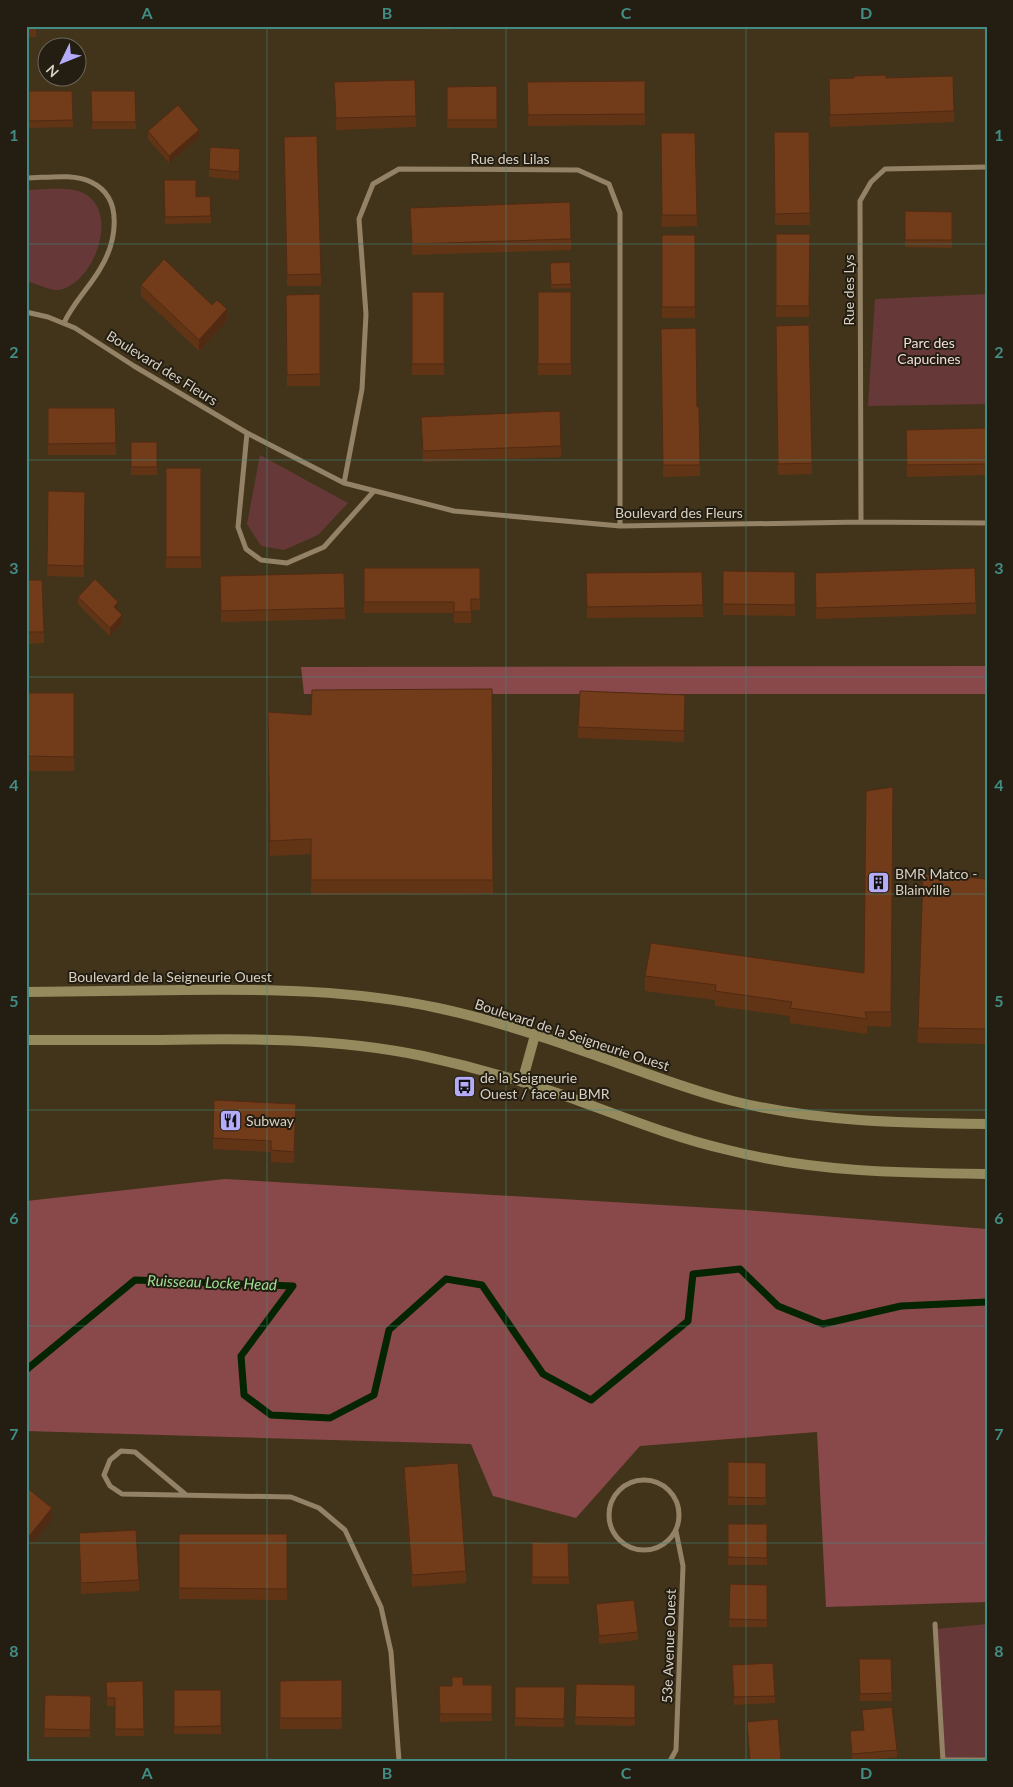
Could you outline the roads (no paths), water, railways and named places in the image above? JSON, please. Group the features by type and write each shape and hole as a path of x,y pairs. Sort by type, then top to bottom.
{"main road":[{"name":"Boulevard de la Seigneurie Ouest","path":"26,992 251,990 335,994 395,1001 484,1019 535,1034 675,1084 732,1101 783,1112 871,1122 987,1124"},
{"path":"522,1082 535,1034"},
{"path":"26,1040 248,1038 321,1042 380,1049 422,1056 522,1082 704,1144 755,1157 843,1170 987,1174"}],"street":[{"name":"Rue des Lys","path":"861,522 860,201 871,182 885,169 987,167"},
{"name":"Rue des Lilas","path":"344,483 362,388 366,314 359,219 373,184 399,169 578,170 609,184 620,213 620,526"},
{"path":"26,178 70,178 91,182 104,192 113,208 115,227 105,260 64,323"},
{"name":"Boulevard des Fleurs","path":"26,312 64,323 86,334 134,366 247,433 344,483 454,512 620,526 861,522 987,523"},
{"path":"247,433 238,527 246,549 261,560 287,563 324,547 374,491"},
{"path":"184,1494 135,1452 121,1451 110,1460 104,1475 110,1486 122,1494 291,1497 319,1508 345,1530 381,1607 391,1652 399,1761"},
{"name":"53e Avenue Ouest","path":"670,1761 676,1750 683,1566 676,1531 679,1507 674,1496 665,1487 655,1482 643,1480 631,1482 620,1489 613,1499 610,1510 610,1523 615,1534 623,1543 634,1548 646,1550 658,1547 668,1541 676,1531"},
{"path":"935,1624 943,1760 987,1760"}],"waterway":[{"name":"Ruisseau Locke Head","path":"26,1370 135,1280 293,1286 241,1356 244,1395 271,1415 330,1418 374,1395 389,1330 446,1279 482,1285 543,1374 591,1400 688,1321 693,1274 740,1269 778,1306 823,1324 901,1306 987,1302"}],"place":[{"name":"BMR Matco - Blainville","path":"879,882"},
{"name":"de la Seigneurie Ouest / face au BMR","path":"464,1086"},
{"name":"Subway","path":"230,1121"}],"park label":[{"name":"Parc des Capucines","path":"929,352"}]}
